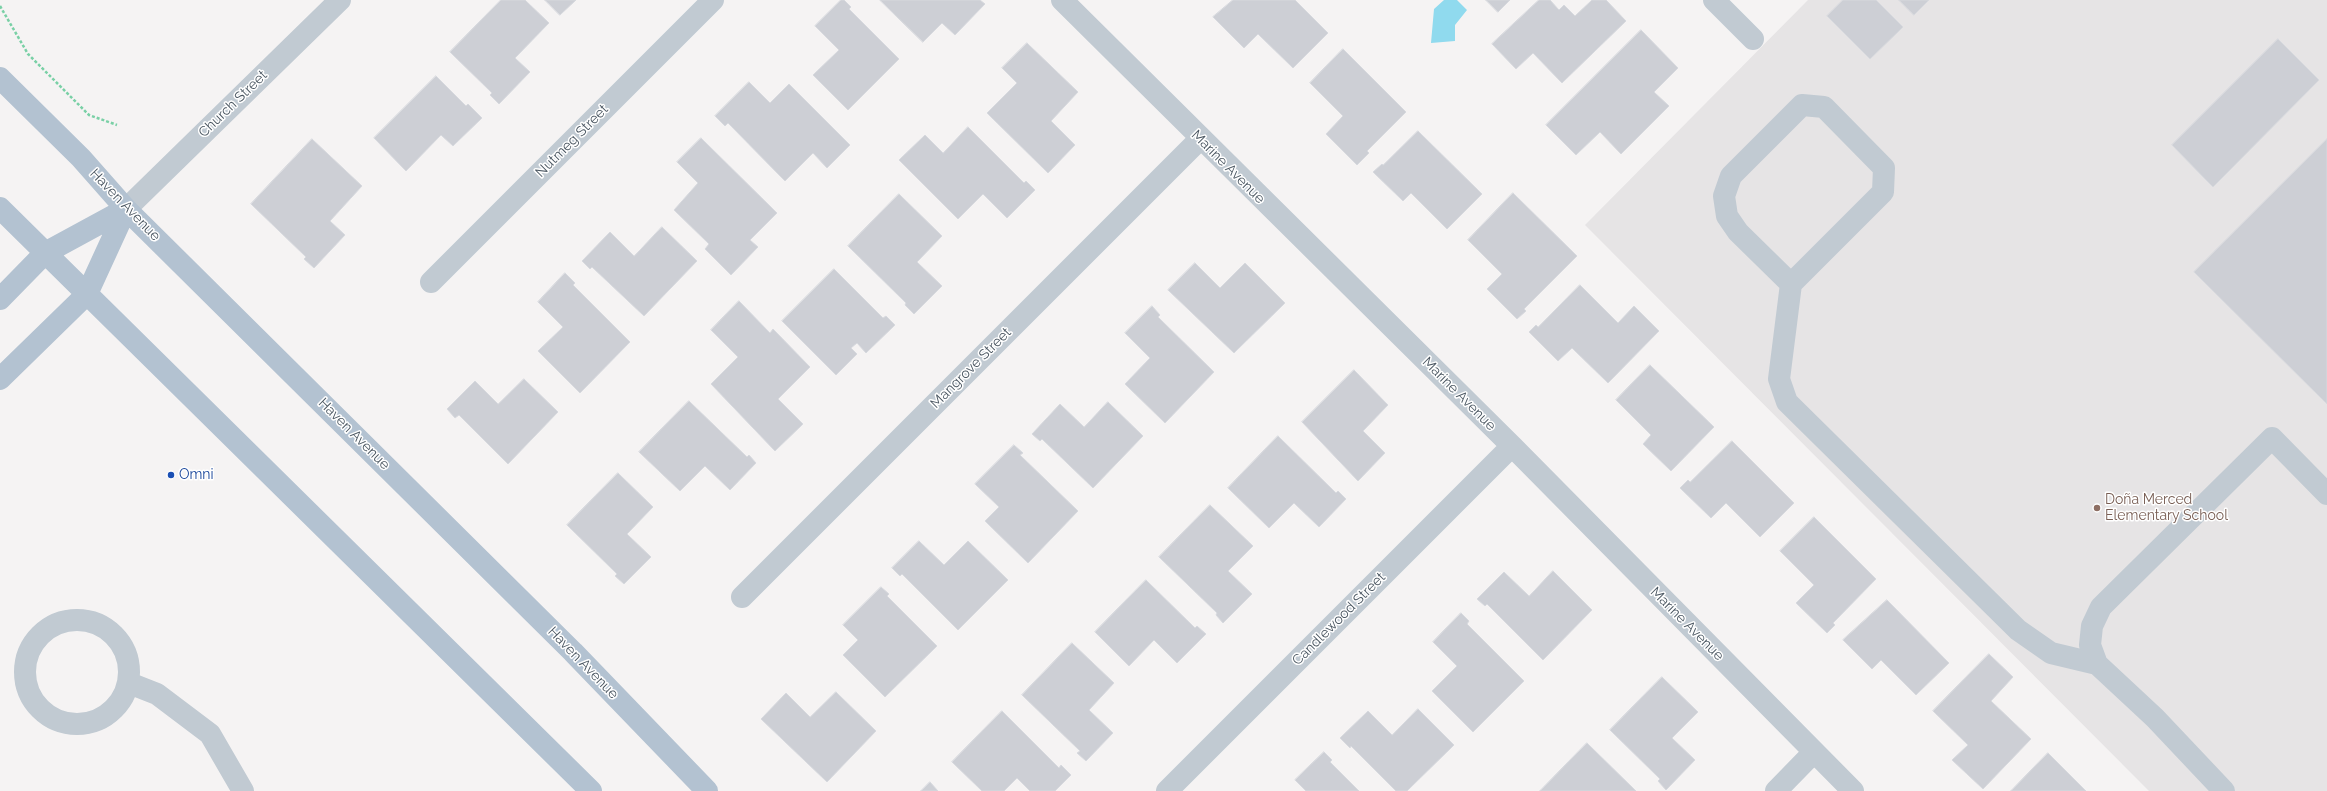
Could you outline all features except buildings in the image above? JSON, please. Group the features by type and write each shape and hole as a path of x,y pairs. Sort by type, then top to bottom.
{"main road":[{"name":"Haven Avenue","path":"0,78 81,158 126,209 574,652 707,791"},
{"path":"0,208 583,788"},
{"name":"Church Street","path":"0,298 45,253 126,209"},
{"name":"Church Street","path":"0,379 87,294 126,209"}],"street":[{"name":"Church Street","path":"126,209 340,0"},
{"name":"Nutmeg Street","path":"431,282 713,0"},
{"name":"Marine Avenue","path":"1062,0 1200,139 1512,446 1853,791"},
{"path":"1714,0 1754,39"},
{"path":"1791,284 1738,232 1727,216 1724,196 1731,176 1802,105 1824,107 1884,168 1883,192 1791,284 1779,380 1787,402 2018,630 2050,653 2097,664"},
{"name":"Mangrove Street","path":"742,597 1200,139"},
{"path":"2224,791 2154,718 2097,664 2090,646 2092,626 2101,607 2272,438 2327,494"},
{"name":"Candlewood Street","path":"1167,791 1512,446"},
{"path":"68,619 100,623 122,642 129,683 118,705 103,718 76,725 50,717 29,694 25,665 39,634 68,619"},
{"path":"129,683 157,694 210,734 243,791"},
{"path":"1776,791 1814,752"}],"path":[{"path":"0,6 28,54 89,115 117,125"}],"shaded area":[{"name":"Doña Merced Elementary School","path":"1808,0 2327,0 2327,791 2149,791 1585,225"}],"water":[{"path":"1444,0 1457,0 1467,10 1455,25 1455,41 1431,43 1434,9"}],"place":[{"name":"Omni","path":"171,475"},
{"name":"Doña Merced Elementary School","path":"2097,508"}]}
